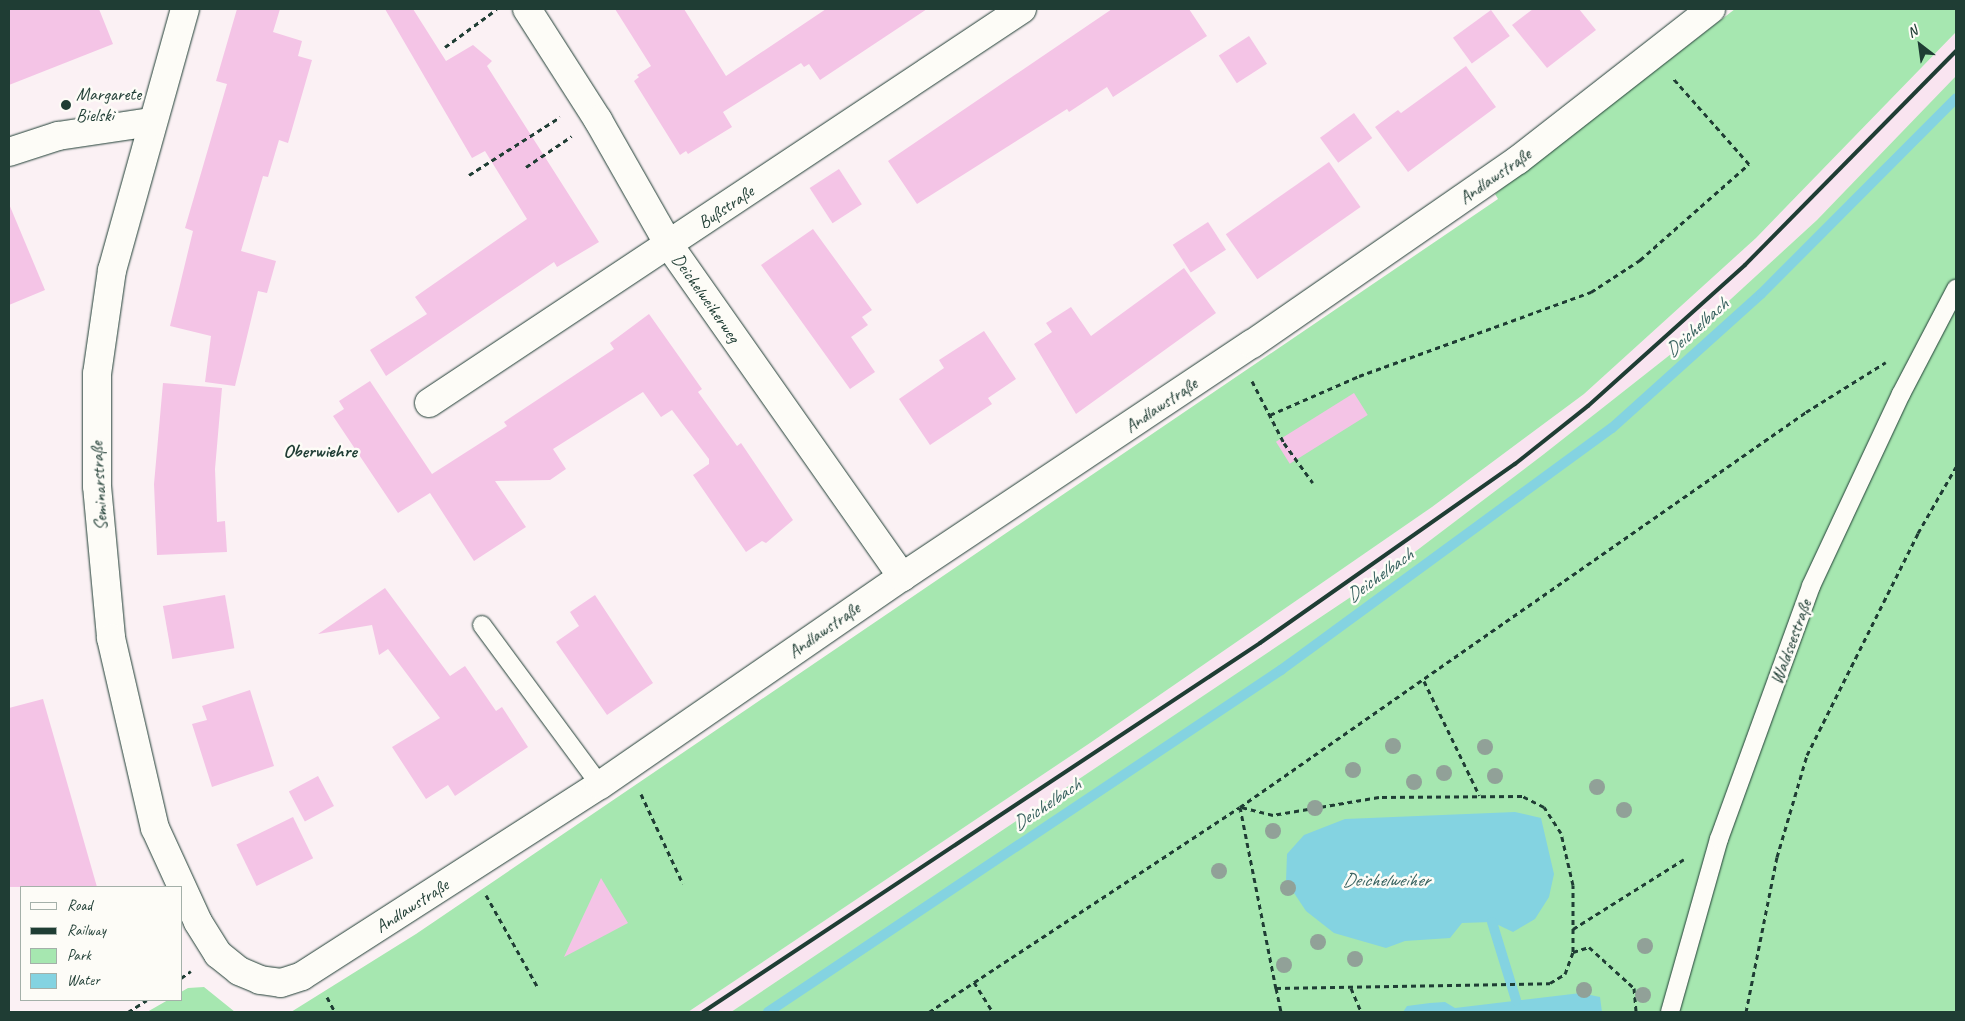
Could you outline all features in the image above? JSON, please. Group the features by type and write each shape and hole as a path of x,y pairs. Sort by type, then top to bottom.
{"street":[{"name":"Seminarstraße","path":"182,886 155,828 111,638 97,486 97,374 112,270 185,9"},
{"name":"Deichelweiherweg","path":"527,9 592,110 669,245 902,577"},
{"name":"Bußstraße","path":"429,403 1022,9"},
{"name":"Andlawstraße","path":"218,954 239,971 260,980 281,983 302,976 600,785 902,577 1236,354 1518,160 1711,9"},
{"path":"9,152 58,136 152,122"},
{"name":"Seminarstraße","path":"182,887 198,922 218,954"}],"lane":[{"name":"Waldseestraße","path":"1670,1012 1719,838 1811,586 1901,394 1956,289"},
{"path":"482,625 600,785"}],"path":[{"path":"445,47 497,9"},
{"path":"1270,415 1359,376 1591,292 1640,260 1749,164 1653,55"},
{"path":"526,167 592,110"},
{"path":"469,175 592,110"},
{"path":"1236,354 1284,443 1313,482"},
{"path":"929,1012 1240,807 1424,681 1806,412 1890,360"},
{"path":"1746,1012 1777,857 1807,755 1918,533 1956,467"},
{"path":"1424,681 1479,795"},
{"path":"626,767 683,884"},
{"path":"1240,807 1273,815 1379,797 1522,796 1544,807 1561,833 1573,885 1573,952 1565,974 1550,983 1276,988"},
{"path":"1240,807 1282,1012"},
{"path":"1572,929 1719,838"},
{"path":"471,867 537,986"},
{"path":"1573,952 1589,947 1634,988 1636,1012"},
{"path":"974,982 993,1012"},
{"path":"1351,988 1361,1012"},
{"path":"128,1012 145,1001"}],"shaded area":[{"path":"1956,32 1956,78 1945,90 1817,220 1671,354 1544,454 1391,570 731,1012 688,1012 1090,743 1432,507 1584,394 1756,238"}],"green space":[{"path":"1735,9 1956,9 1956,32 1756,238 1584,394 1432,507 1090,743 688,1012 291,1012 416,934 1498,199 1495,194"},
{"path":"1956,76 1956,1012 731,1012 1391,570 1544,454 1671,354 1817,220"},
{"path":"204,987 235,1012 147,1012 166,1001 182,1001 182,991 188,988"}],"water":[{"name":"Deichelweiher","path":"1515,812 1541,818 1554,874 1549,897 1535,919 1513,932 1492,922 1462,923 1450,938 1405,941 1386,948 1334,933 1306,911 1286,881 1287,854 1304,835 1345,819"},
{"path":"1581,993 1600,997 1602,1012 1403,1012 1407,1006 1430,1003 1445,1002 1455,1008"}],"building":[{"path":"9,9 99,9 113,44 9,85"},
{"path":"237,9 280,9 273,32 302,41 298,56 312,60 288,143 279,140 268,177 263,176 241,251 276,261 267,293 258,291 235,386 205,382 211,336 170,326 193,231 185,228 227,84 216,81"},
{"path":"385,9 413,9 446,61 473,45 492,61 487,66 599,242 557,267 554,262 386,376 370,350 427,314 415,297 527,219 485,151 472,158"},
{"path":"615,9 684,9 726,76 826,9 927,9 820,80 809,64 804,67 801,63 723,112 732,127 688,154 686,151 680,155 634,81 639,77 637,75 651,66"},
{"path":"1112,9 1189,9 1207,36 1113,97 1107,87 1069,112 1067,109 917,204 888,161"},
{"path":"1533,9 1579,9 1596,30 1547,68 1512,25"},
{"path":"1491,10 1510,36 1472,64 1453,38"},
{"path":"1249,36 1267,64 1237,83 1219,56"},
{"path":"1466,66 1496,107 1408,172 1375,127 1398,110 1401,113"},
{"path":"1354,113 1372,138 1338,163 1320,138"},
{"path":"1329,162 1361,207 1257,279 1226,234"},
{"path":"839,169 862,204 833,223 810,188"},
{"path":"9,204 45,290 9,305"},
{"path":"1208,222 1226,250 1191,273 1173,245"},
{"path":"813,229 872,310 862,317 868,325 851,337 875,372 850,389 761,265"},
{"path":"1184,268 1216,313 1076,414 1034,344 1052,332 1046,323 1071,307 1091,336"},
{"path":"649,314 702,389 698,392 737,446 741,443 793,520 766,543 762,541 746,552 693,475 709,464 709,459 672,410 661,417 643,392 553,449 566,469 550,480 495,481 526,527 474,561 430,493 398,513 333,416 344,409 339,401 370,381 432,474 507,426 504,422 614,349 610,343"},
{"path":"984,331 1016,379 988,398 992,404 930,445 899,399 944,368 939,360"},
{"path":"163,383 222,388 215,469 217,522 225,521 227,552 157,555 154,484"},
{"path":"1354,393 1368,415 1290,464 1276,442"},
{"path":"385,588 450,676 465,666 496,711 502,707 528,747 455,796 448,785 426,799 392,747 440,718 388,649 379,655 372,625 318,634"},
{"path":"225,595 234,648 172,659 163,606"},
{"path":"595,595 653,683 607,715 556,642 579,626 570,612"},
{"path":"250,690 274,766 212,787 192,724 207,720 202,706"},
{"path":"43,699 97,886 9,887 9,708"},
{"path":"318,776 334,806 305,822 289,791"},
{"path":"293,817 313,858 257,886 236,845"},
{"path":"601,878 628,923 564,957"}],"waterway":[{"name":"Deichelbach","path":"768,1012 1281,670 1612,428 1761,294 1956,98"},
{"name":"Deichelbach","path":"1492,922 1516,1000"}],"railway":[{"path":"703,1012 1260,643 1515,464 1588,406 1745,265 1956,51"}],"place":[{"name":"Margarete Bielski","path":"66,105"}],"district":[{"name":"Oberwiehre","path":"320,452"}]}
